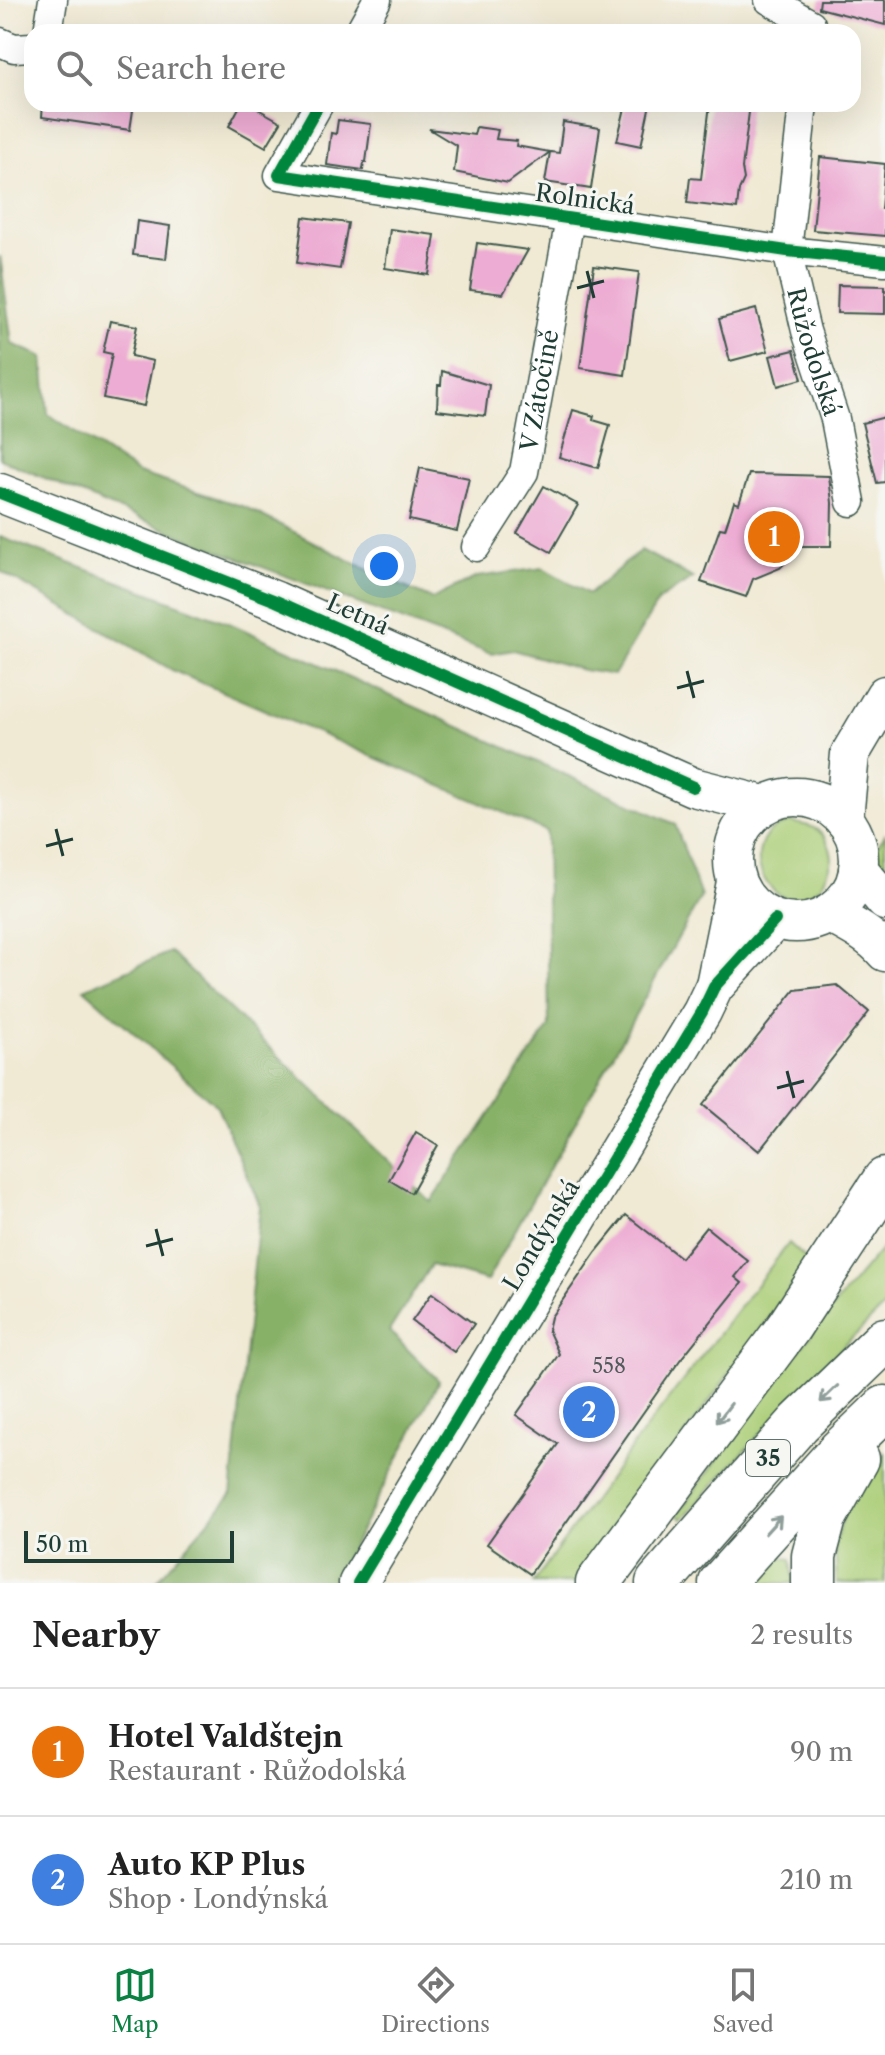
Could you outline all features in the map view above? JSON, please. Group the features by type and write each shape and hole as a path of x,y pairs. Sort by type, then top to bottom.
{"highway":[{"name":"35","path":"598,1583 788,1328 885,1180"},
{"name":"35","path":"788,1328 885,1225"},
{"name":"35","path":"658,1583 799,1423 885,1340"},
{"name":"35","path":"721,1583 840,1451 885,1408"},
{"path":"814,1583 814,1556 824,1518 885,1416"}],"street":[{"path":"49,24 53,0"},
{"path":"364,24 377,0"},
{"path":"769,0 813,19"},
{"path":"0,42 14,48 24,47"},
{"name":"Rolnická","path":"314,112 279,175 787,251 885,261"},
{"name":"Růžodolská","path":"802,112 787,251 806,331 835,419 851,502"},
{"name":"V Zátočině","path":"476,547 524,472 570,219"},
{"name":"Letná","path":"0,493 276,601 693,787 780,801"},
{"path":"844,819 850,754 885,695"},
{"name":"Londýnská","path":"714,987 739,831 750,816 780,801 850,754"},
{"path":"693,787 735,865 745,898 759,912 775,920 794,923 812,921 830,914 854,886 858,869 854,834 831,807 815,800 780,801"},
{"path":"858,869 885,901"},
{"path":"830,914 852,926 885,952"},
{"name":"Londýnská","path":"358,1583 714,987 775,920"}],"green space":[{"path":"0,256 12,344 43,357 48,414 138,473 245,507 432,599 477,577 543,568 589,594 641,550 693,578 659,600 614,675 583,670 513,650 491,654 186,538 0,459"},
{"path":"0,537 229,623 675,824 701,897 487,1281 431,1265 389,1331 439,1381 333,1583 155,1583 231,1495 260,1206 217,1106 84,989 170,952 431,1202 549,1027 546,831 174,671 0,571"},
{"path":"790,822 818,830 826,840 832,858 820,886 798,898 785,897 774,891 760,868 759,854 763,841 773,829"},
{"path":"885,835 885,886 875,868 873,852"},
{"path":"789,1243 809,1262 579,1583 533,1583 643,1432"},
{"path":"885,1245 885,1306 817,1372 682,1519 677,1515 752,1412"},
{"path":"885,1452 885,1583 837,1583 835,1543 848,1503"},
{"path":"778,1557 791,1559 794,1583 755,1583"}],"building":[{"path":"820,0 885,0 885,25 819,8"},
{"path":"42,112 133,112 130,130 42,117"},
{"path":"237,112 263,112 281,122 266,147 229,126"},
{"path":"624,112 648,112 641,146 617,141"},
{"path":"709,112 749,112 742,168 744,179 737,209 687,203 690,178 701,179"},
{"path":"338,120 371,124 363,170 327,165 331,133 336,134"},
{"path":"563,122 600,128 591,189 545,182 550,152 559,153"},
{"path":"476,127 498,130 496,139 517,141 516,146 550,152 508,183 454,172 457,146 429,129 474,135"},
{"path":"820,157 885,164 881,209 885,209 885,236 813,230"},
{"path":"303,217 348,223 340,269 297,263"},
{"path":"137,221 170,226 166,259 133,255"},
{"path":"390,229 435,235 429,275 385,268"},
{"path":"477,243 528,250 503,294 470,290"},
{"path":"594,266 639,272 625,375 580,368"},
{"path":"838,285 885,286 885,314 837,313"},
{"path":"756,309 768,351 730,361 719,319"},
{"path":"110,321 137,326 131,356 153,361 144,406 103,398 112,354 103,352"},
{"path":"794,350 802,379 778,386 770,356"},
{"path":"442,371 489,385 485,416 437,410"},
{"path":"573,410 610,425 598,468 559,457"},
{"path":"885,417 885,482 877,483 862,423"},
{"path":"420,468 469,478 457,531 409,520"},
{"path":"749,474 829,476 831,546 788,546 789,559 780,568 753,579 746,597 701,582 720,528 725,529 734,502 739,504"},
{"path":"544,486 578,505 551,552 517,533"},
{"path":"837,985 869,1012 759,1151 703,1105 795,990"},
{"path":"416,1132 438,1145 411,1193 389,1180"},
{"path":"626,1215 681,1258 706,1227 748,1261 735,1277 742,1283 680,1360 530,1574 487,1544 558,1444 516,1415 559,1354 548,1330 551,1317"},
{"path":"432,1293 474,1324 454,1352 412,1321"}],"cycle path":[{"path":"314,112 279,175 787,251 885,261"},
{"path":"0,493 276,601 693,787"},
{"path":"358,1583 702,1012 714,987 775,920"}],"place":[{"name":"Hotel Valdštejn","path":"774,537"},
{"name":"Auto KP Plus","path":"589,1412"}]}
